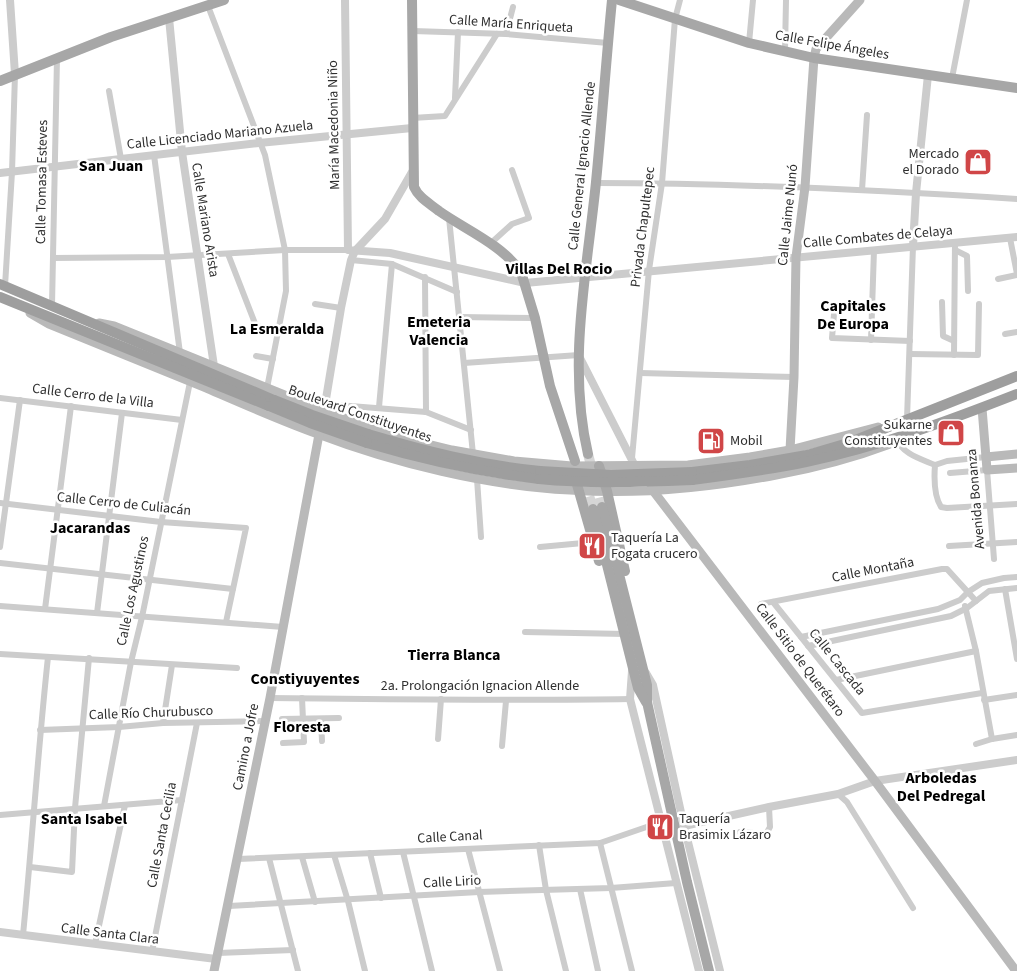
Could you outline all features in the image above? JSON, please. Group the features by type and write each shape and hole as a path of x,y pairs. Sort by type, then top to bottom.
{"highway":[{"name":"Boulevard Constituyentes","path":"2,285 82,320 195,376"},
{"name":"Boulevard Constituyentes","path":"2,298 338,433 395,451 471,469 510,476 562,481 611,483 692,480 750,469 840,445 1017,376"},
{"name":"Boulevard Constituyentes","path":"750,469 807,462 897,440 1017,394"}],"main road":[{"path":"0,81 111,37 224,0"},
{"path":"412,0 412,172 416,193 449,218 491,244 521,272 536,318 550,386 574,463 579,491 612,604 621,618"},
{"name":"Calle General Ignacio Allende","path":"588,454 581,427 579,406 579,355 584,276 596,183 612,0"},
{"name":"Calle Felipe Ángeles","path":"619,0 750,43 814,58 1017,88"},
{"name":"Calle Jaime Nunó","path":"790,450 794,377 796,257 805,187 814,58 816,49 860,0"},
{"path":"82,320 114,326 286,396 325,407 399,437 473,454 514,461 574,463 599,466 633,462 688,465 750,458 790,450 907,418"},
{"path":"195,376 275,417 319,435 393,458 477,479 579,491 697,488 743,481 808,469 872,451 897,440"},
{"name":"Camino a Jofre","path":"214,971 229,906 284,627 325,407"},
{"name":"Avenida Bonanza","path":"982,408 987,470"},
{"path":"986,457 1017,454"},
{"name":"Calle Sitio de Querétaro","path":"633,462 875,781 1016,971"},
{"path":"599,466 607,491 634,617 638,688 647,702 709,971"},
{"path":"987,470 1017,468"},
{"path":"635,641 598,508 625,634 637,663"}],"street":[{"path":"2,285 12,172 15,74 10,0"},
{"name":"María Macedonia Niño","path":"345,0 351,251"},
{"name":"Privada Chapultepec","path":"633,462 649,270 662,183 675,18 680,0"},
{"path":"750,43 753,0"},
{"path":"785,51 786,0"},
{"path":"952,78 967,0"},
{"path":"208,6 265,155 286,250 286,291 267,388"},
{"path":"506,34 513,7"},
{"name":"Calle Mariano Arista","path":"169,18 182,152 214,366"},
{"name":"Calle María Enriqueta","path":"413,31 506,34 608,43"},
{"path":"455,99 458,32"},
{"path":"412,123 445,116 497,34"},
{"name":"Calle Tomasa Esteves","path":"52,306 57,58"},
{"path":"907,418 916,193 928,75"},
{"path":"109,91 121,159"},
{"path":"862,190 867,115"},
{"name":"Calle Licenciado Mariano Azuela","path":"0,173 347,134 412,123"},
{"path":"154,155 180,353"},
{"path":"491,244 512,224 529,218 512,170"},
{"path":"53,258 198,256 286,250 351,251 385,219 412,172"},
{"path":"596,183 805,187 1017,199"},
{"path":"449,218 473,454"},
{"path":"998,279 1017,274 1013,237"},
{"name":"Calle Combates de Celaya","path":"351,251 390,253 525,282 913,246 956,246 1013,237"},
{"path":"956,246 967,256 968,291"},
{"path":"954,355 956,246"},
{"path":"871,340 874,250"},
{"path":"351,251 325,407 379,407 426,412 471,430"},
{"path":"228,254 256,326 278,331"},
{"path":"351,260 392,264 425,276 457,292"},
{"path":"379,407 392,264"},
{"path":"425,276 426,412"},
{"path":"942,302 943,336 954,341"},
{"path":"315,304 341,308"},
{"path":"910,354 978,355 979,304"},
{"path":"834,314 832,338 910,341"},
{"path":"460,317 536,318"},
{"path":"1004,334 1017,332"},
{"path":"464,363 579,355"},
{"name":"Calle Sitio de Querétaro","path":"579,355 633,462"},
{"path":"256,356 273,359"},
{"path":"640,373 794,377"},
{"name":"Calle Los Agustinos","path":"104,806 131,662 182,420 195,376"},
{"path":"275,417 285,409 286,396"},
{"name":"Calle Cerro de la Villa","path":"0,398 182,420"},
{"path":"0,547 3,503 20,400"},
{"path":"45,609 71,406"},
{"path":"97,613 122,412"},
{"path":"897,440 909,454 936,465 947,461 986,457"},
{"path":"936,465 937,500 942,507 1017,504"},
{"path":"950,473 987,470"},
{"name":"Avenida Bonanza","path":"987,470 994,559"},
{"path":"477,479 481,537"},
{"name":"Calle Cerro de Culiacán","path":"3,503 161,522 246,528 233,588"},
{"path":"540,547 594,542"},
{"path":"949,546 1017,542"},
{"path":"0,563 233,588 226,622"},
{"name":"Calle Montaña","path":"761,604 942,569 948,569 976,601"},
{"path":"801,637 938,609 960,600 982,583 1017,577"},
{"path":"1005,588 1017,659"},
{"path":"808,646 938,620 952,616 967,608 989,592 1005,588 1017,588"},
{"path":"960,600 967,608 992,739"},
{"name":"Calle Cascada","path":"773,602 862,713 982,693"},
{"path":"0,606 284,627"},
{"path":"525,632 625,634"},
{"path":"836,680 976,651"},
{"path":"0,654 237,668"},
{"path":"23,936 48,657"},
{"path":"30,867 72,872 75,808 89,658"},
{"path":"637,663 630,699 698,971"},
{"path":"637,663 653,685 684,826 720,971"},
{"path":"163,723 172,665"},
{"path":"984,700 1017,695"},
{"name":"2a. Prolongación Ignacion Allende","path":"270,698 506,701 630,699"},
{"path":"283,743 304,742 302,698"},
{"path":"438,739 441,699"},
{"path":"502,746 506,701"},
{"path":"282,719 338,718"},
{"path":"321,719 322,741"},
{"name":"Calle Río Churubusco","path":"40,730 163,723 264,721"},
{"name":"Calle Santa Cecilia","path":"152,952 197,723"},
{"path":"976,744 1017,734"},
{"path":"684,826 838,794 875,781 1017,760"},
{"path":"838,794 847,802 912,908"},
{"path":"0,815 182,800"},
{"path":"96,944 125,805"},
{"path":"740,832 766,834 770,828 769,807"},
{"name":"Calle Canal","path":"238,860 600,843 661,822"},
{"path":"600,843 632,971"},
{"path":"539,845 546,890 566,971"},
{"path":"468,849 500,971"},
{"path":"404,852 432,971"},
{"path":"370,853 382,898"},
{"path":"334,855 348,900 365,971"},
{"path":"302,856 315,902"},
{"path":"269,858 298,971"},
{"name":"Calle Lirio","path":"229,906 479,892 611,888 676,883"},
{"path":"580,889 598,971"},
{"name":"Calle Santa Clara","path":"0,932 152,952 217,956"},
{"path":"217,956 293,950"}],"tunnel":[{"path":"588,454 602,507"},
{"path":"585,482 593,509"}],"place":[{"name":"Mercado el Dorado","path":"978,162"},
{"name":"Sukarne Constituyentes","path":"951,433"},
{"name":"Mobil","path":"711,441"},
{"name":"Taquería La Fogata crucero","path":"592,546"},
{"name":"Taquería Brasimix Lázaro","path":"660,827"}],"district":[{"name":"San Juan","path":"111,166"},
{"name":"Villas Del Rocio","path":"559,269"},
{"name":"Capitales De Europa","path":"853,315"},
{"name":"La Esmeralda","path":"277,329"},
{"name":"Emeteria Valencia","path":"439,331"},
{"name":"Jacarandas","path":"90,528"},
{"name":"Tierra Blanca","path":"454,655"},
{"name":"Constiyuyentes","path":"305,679"},
{"name":"Floresta","path":"302,727"},
{"name":"Arboledas Del Pedregal","path":"941,787"},
{"name":"Santa Isabel","path":"84,819"}]}
